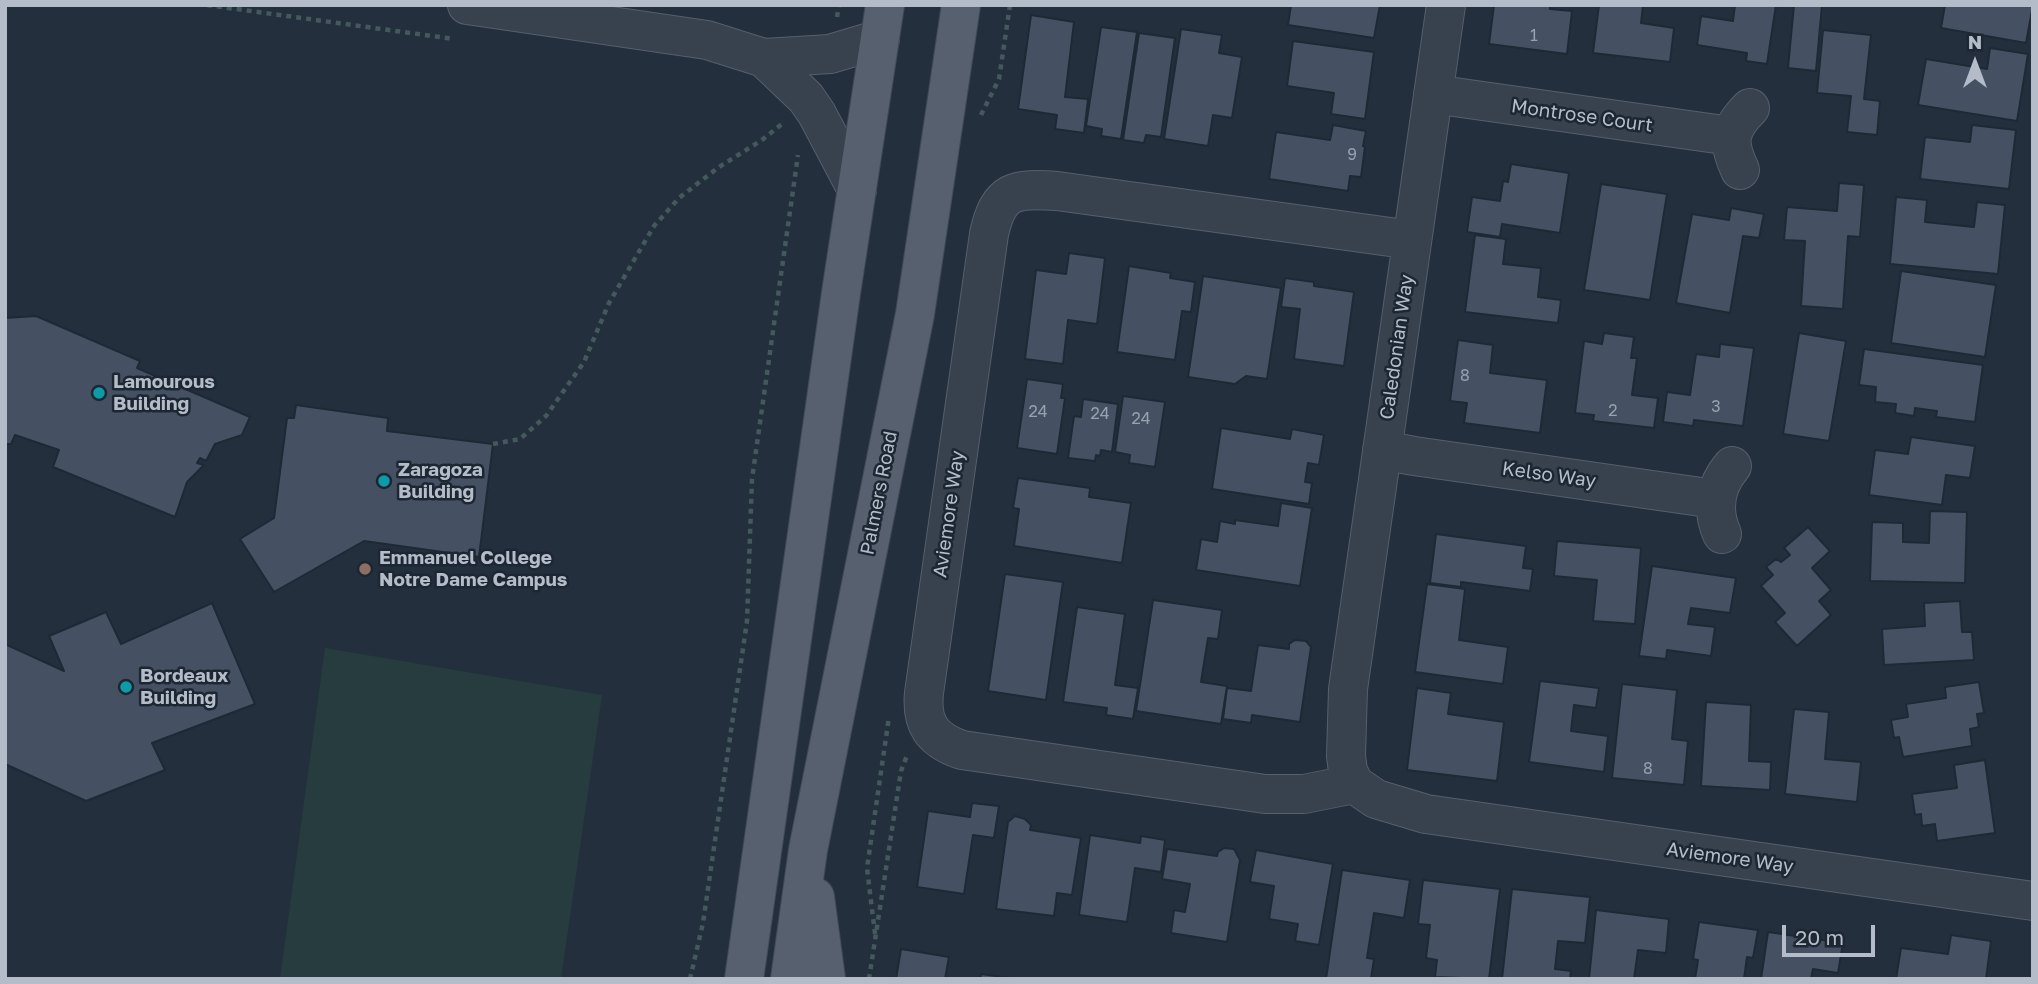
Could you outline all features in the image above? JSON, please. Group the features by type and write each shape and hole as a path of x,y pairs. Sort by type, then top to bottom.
{"main road":[{"name":"Palmers Road","path":"790,979 808,850 915,314 961,5"},
{"path":"744,979 882,22"},
{"path":"808,850 826,979"}],"street":[{"path":"467,5 707,40 764,58 830,54 882,22"},
{"name":"Caledonian Way","path":"1346,786 1333,780 1332,748 1348,689 1446,5"},
{"path":"764,58 799,107 817,114 857,190"},
{"name":"Montrose Court","path":"1433,94 1740,138"},
{"name":"Aviemore Way","path":"928,728 923,706 924,693 989,234 997,206 1014,193 1026,190 1058,191 1412,240"},
{"name":"Kelso Way","path":"1382,450 1719,517 1723,476 1732,466"},
{"path":"928,728 950,746 962,750 1265,794 1304,794 1346,786"},
{"name":"Aviemore Way","path":"1346,786 1376,799 1426,814 2033,901"}],"path":[{"path":"830,54 839,5"},
{"path":"999,79 1010,5"},
{"path":"493,444 520,439 546,416 584,362 609,303 654,226 679,198 719,167 762,140 799,107"},
{"path":"690,979 703,923 747,621 752,479 798,154"},
{"path":"869,979 901,771 906,756 928,728"}],"green space":[{"path":"325,648 602,695 561,979 280,979"}],"building":[{"path":"1291,5 1380,5 1374,38 1288,25"},
{"path":"1494,5 1550,5 1550,9 1572,11 1567,54 1489,44"},
{"path":"1599,5 1643,5 1641,23 1674,28 1670,62 1593,53"},
{"path":"1735,5 1776,5 1767,64 1746,61 1747,53 1697,45 1701,16 1733,21"},
{"path":"1794,5 1822,5 1816,71 1788,68"},
{"path":"1945,5 2033,5 2026,43 1941,28"},
{"path":"1031,15 1074,22 1065,97 1088,99 1084,133 1055,129 1057,115 1018,109"},
{"path":"1101,27 1137,32 1121,139 1101,136 1102,129 1086,126"},
{"path":"1181,29 1222,35 1219,53 1242,57 1232,118 1213,115 1208,146 1164,139"},
{"path":"1823,30 1871,35 1864,99 1880,101 1877,135 1847,132 1851,96 1817,93"},
{"path":"1139,33 1175,38 1161,137 1146,135 1144,143 1123,140"},
{"path":"1293,41 1374,52 1365,119 1331,114 1334,93 1287,86"},
{"path":"1990,48 2028,54 2017,121 1918,105 1926,59 1987,69"},
{"path":"1333,125 1366,131 1361,177 1350,176 1348,191 1269,179 1276,132 1330,140"},
{"path":"1972,125 2016,130 2009,189 1920,179 1925,137 1970,142"},
{"path":"1511,164 1569,173 1560,233 1502,224 1500,237 1467,232 1472,197 1500,201 1503,181 1508,182"},
{"path":"1839,183 1864,185 1860,237 1848,236 1843,309 1801,306 1805,241 1784,240 1787,207 1837,211"},
{"path":"1601,184 1667,194 1650,300 1584,290"},
{"path":"1896,197 1927,200 1925,222 1974,227 1977,202 2005,205 1998,274 1890,264"},
{"path":"1731,208 1764,214 1759,238 1743,236 1730,313 1676,303 1692,214 1729,220"},
{"path":"1475,235 1506,239 1503,264 1541,268 1538,297 1561,300 1558,323 1465,312"},
{"path":"1069,253 1105,258 1097,324 1068,320 1063,364 1025,359 1036,270 1066,274"},
{"path":"1129,266 1171,273 1170,278 1195,282 1191,312 1182,311 1175,360 1117,352"},
{"path":"1901,271 1996,285 1985,357 1891,343"},
{"path":"1203,276 1281,288 1267,379 1246,376 1235,384 1188,377"},
{"path":"1285,278 1354,292 1344,366 1294,359 1300,309 1281,307"},
{"name":"Lamourous Building","path":"36,316 140,361 137,368 250,417 242,435 215,444 206,461 200,458 197,463 204,465 187,482 175,517 53,467 59,450 15,435 11,444 5,444 5,318"},
{"path":"1604,333 1634,337 1631,358 1637,358 1632,395 1658,398 1654,428 1593,421 1594,415 1575,413 1584,341 1602,344"},
{"path":"1799,333 1846,341 1829,441 1783,434"},
{"path":"1458,340 1493,345 1490,373 1547,380 1540,433 1464,423 1467,403 1450,401"},
{"path":"1720,344 1754,348 1743,426 1694,420 1693,426 1663,422 1667,392 1690,395 1696,354 1719,357"},
{"path":"1864,349 1983,365 1975,422 1936,417 1937,411 1915,408 1914,416 1895,413 1896,404 1875,402 1876,387 1859,385"},
{"path":"1027,379 1063,384 1061,398 1065,398 1057,454 1017,448"},
{"path":"1123,396 1165,402 1155,467 1129,463 1130,455 1115,452"},
{"path":"1083,399 1118,404 1112,452 1101,450 1095,461 1068,458 1074,416 1081,417"},
{"name":"Zaragoza Building","path":"296,405 388,418 387,431 493,444 479,557 364,541 274,592 240,539 274,518 287,418 294,418"},
{"path":"1221,428 1290,439 1292,429 1324,435 1319,465 1308,463 1305,482 1312,483 1309,504 1212,489"},
{"path":"1911,437 1975,446 1970,478 1946,475 1942,505 1869,495 1875,450 1908,454"},
{"path":"1018,478 1090,488 1089,497 1131,503 1122,563 1014,546 1019,509 1013,508"},
{"path":"1281,503 1312,508 1300,586 1196,570 1201,539 1217,542 1220,521 1235,524 1235,520 1278,526"},
{"path":"1930,511 1967,512 1965,583 1870,581 1872,522 1903,523 1903,542 1929,543"},
{"path":"1808,527 1830,551 1812,568 1831,590 1819,601 1831,615 1797,646 1775,622 1785,613 1761,586 1773,575 1766,567 1776,559 1781,562 1790,555 1784,548"},
{"path":"1436,534 1526,546 1523,568 1533,569 1530,591 1461,582 1461,587 1430,583"},
{"path":"1557,541 1641,548 1635,624 1593,621 1597,580 1554,576"},
{"path":"1652,566 1736,578 1730,613 1691,608 1688,624 1715,627 1711,656 1667,650 1666,659 1639,656"},
{"path":"1005,574 1063,582 1046,700 988,691"},
{"path":"1427,584 1465,589 1459,640 1508,647 1503,684 1415,672"},
{"path":"1153,600 1222,610 1218,639 1208,638 1201,682 1227,686 1221,724 1136,711"},
{"path":"1960,601 1962,632 1972,632 1974,660 1884,665 1882,629 1925,626 1924,603"},
{"name":"Bordeaux Building","path":"212,603 255,704 152,743 165,770 86,801 5,764 5,644 64,671 49,636 106,612 121,644"},
{"path":"1077,607 1125,614 1115,685 1138,688 1133,719 1106,715 1107,708 1063,702"},
{"path":"1295,640 1306,641 1311,647 1300,722 1252,715 1251,723 1223,719 1227,688 1251,691 1258,645 1289,649 1289,644"},
{"path":"1540,681 1599,688 1596,708 1574,705 1571,731 1608,736 1604,772 1529,762"},
{"path":"1979,682 1984,713 1977,714 1979,727 1970,729 1972,746 1903,757 1899,737 1894,738 1891,720 1908,717 1906,704 1946,698 1945,687"},
{"path":"1622,684 1677,690 1672,739 1688,741 1684,785 1612,778"},
{"path":"1417,688 1451,693 1448,714 1504,722 1497,781 1407,770"},
{"path":"1706,702 1751,705 1749,761 1771,762 1770,790 1701,786"},
{"path":"1794,709 1829,712 1825,759 1861,762 1857,802 1785,794"},
{"path":"1985,760 1995,833 1937,841 1935,824 1922,826 1921,814 1915,815 1912,794 1957,788 1954,765"},
{"path":"972,803 999,806 994,838 973,835 964,894 917,887 928,811 970,817"},
{"path":"1015,816 1025,819 1031,825 1030,830 1081,838 1072,895 1057,893 1054,916 996,909 1008,822"},
{"path":"1090,835 1140,843 1141,836 1165,840 1161,872 1135,868 1127,922 1079,915"},
{"path":"1224,848 1234,849 1240,860 1227,942 1171,933 1174,910 1185,912 1190,884 1162,879 1167,849 1217,856"},
{"path":"1256,850 1333,864 1319,945 1295,941 1298,924 1269,919 1274,886 1250,882"},
{"path":"1342,870 1410,880 1404,918 1374,913 1367,958 1374,959 1371,979 1326,979"},
{"path":"1423,880 1500,889 1489,979 1435,977 1437,960 1426,958 1430,925 1418,924"},
{"path":"1512,889 1590,897 1585,943 1558,941 1555,969 1571,971 1570,979 1502,979"},
{"path":"1596,910 1669,919 1666,953 1638,950 1634,979 1589,979"},
{"path":"1699,922 1758,930 1753,958 1747,957 1744,979 1695,979 1698,960 1693,959"},
{"path":"1768,932 1843,943 1838,973 1813,969 1811,979 1761,979"},
{"path":"1951,935 1991,941 1986,979 1896,979 1901,948 1948,954"},
{"path":"901,949 949,957 945,979 896,979"},
{"path":"981,974 1017,979 980,979"}],"place":[{"name":"Lamourous Building","path":"99,393"},
{"name":"Zaragoza Building","path":"384,481"},
{"name":"Emmanuel College Notre Dame Campus","path":"365,569"},
{"name":"Bordeaux Building","path":"126,687"}]}
